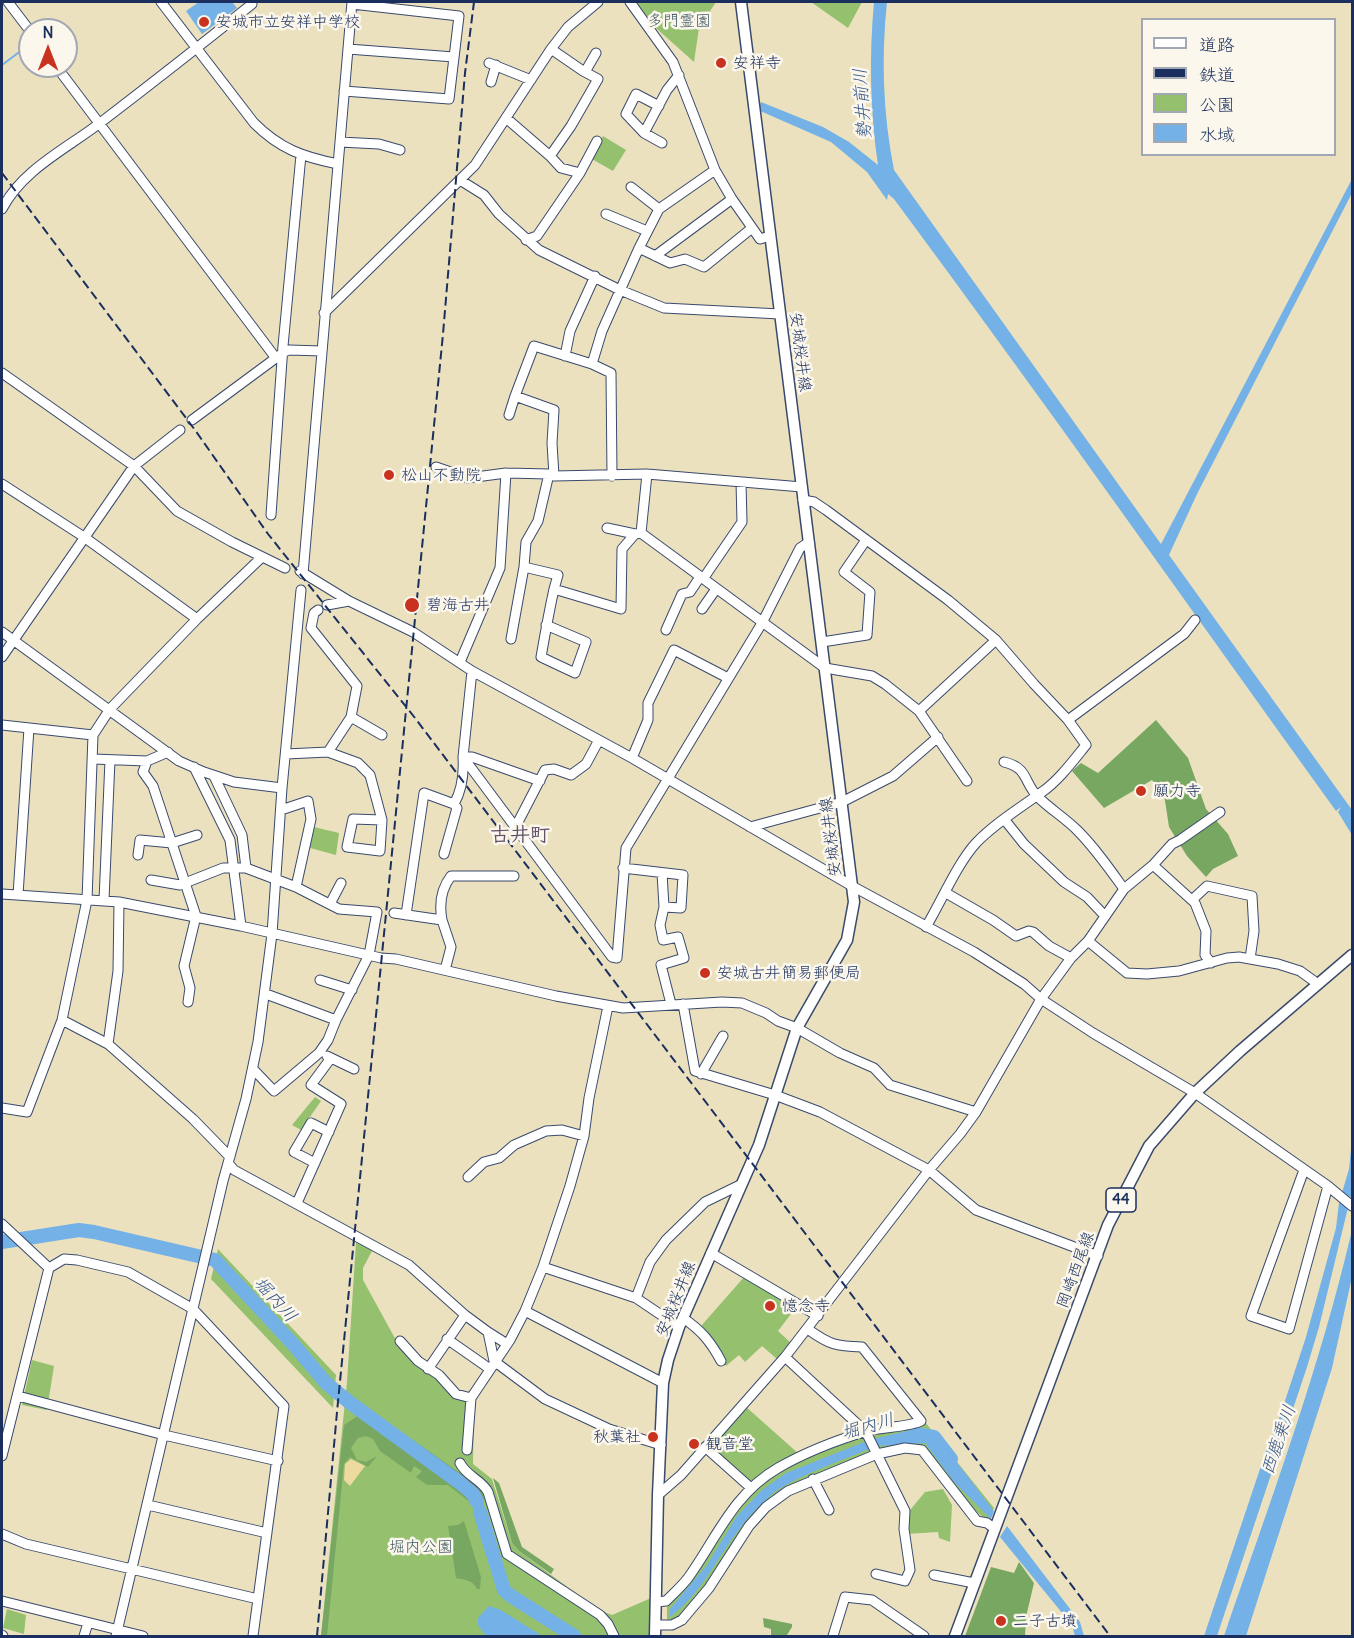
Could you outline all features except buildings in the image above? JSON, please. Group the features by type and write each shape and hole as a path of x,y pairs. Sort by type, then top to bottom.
{"main road":[{"name":"安城桜井線","path":"655,1636 663,1383 668,1360 681,1322 759,1145 797,1028 847,940 853,911 842,801 741,2"},
{"name":"岡崎西尾線","path":"955,1636 1108,1226 1149,1146 1195,1093 1240,1051 1353,955"}],"street":[{"path":"8,2 20,18"},
{"path":"161,2 254,123 267,135 301,155 338,164"},
{"path":"2,209 24,178 99,124 197,48 252,4 250,2"},
{"path":"324,313 475,165 568,27 598,2"},
{"path":"630,2 666,50 679,75 715,170 732,199 760,239 770,236"},
{"path":"345,91 450,99 459,16 352,3 302,572 349,601 413,632 472,671 599,740 852,886 974,952 1093,1033 1195,1093 1353,1206"},
{"path":"348,49 454,57"},
{"path":"550,156 571,126 598,79 552,49"},
{"path":"585,72 596,53"},
{"path":"491,82 493,64 531,80"},
{"path":"644,132 679,75"},
{"path":"65,78 275,357"},
{"path":"658,106 636,94 626,114 644,132 662,143"},
{"path":"506,118 561,168 580,173"},
{"path":"526,240 537,236 580,173 597,141"},
{"path":"340,142 379,144 400,150"},
{"path":"271,515 283,346 301,155"},
{"path":"592,364 602,331 659,209 715,170"},
{"path":"460,180 484,195 499,214 539,250 620,290 664,308 780,314"},
{"path":"631,187 659,209"},
{"path":"655,256 732,199"},
{"path":"606,214 647,231"},
{"path":"639,248 670,263 685,259 704,267 752,228"},
{"path":"565,356 570,331 595,276"},
{"path":"509,415 534,346 592,364 611,373 612,476"},
{"path":"192,420 284,352 289,350 322,351"},
{"path":"2,373 134,466 177,511 285,568"},
{"path":"511,639 524,567 526,542 538,521 552,475 554,410 515,396"},
{"path":"2,657 134,466 180,430"},
{"path":"436,467 468,478 506,473 612,476 647,474 802,487"},
{"path":"459,662 500,568 506,473"},
{"path":"554,590 621,609 622,549 638,533 647,474"},
{"path":"666,630 682,594 690,592 742,522 741,482"},
{"path":"2,484 84,537 197,619"},
{"path":"803,500 814,502 826,510 948,600 996,640 1068,720 1086,745 1068,768 1041,793 1004,819 976,843 926,927"},
{"path":"607,528 638,533 825,668 872,676 885,684 919,711 966,781"},
{"path":"822,642 867,635 870,592 844,572 866,540"},
{"path":"463,757 615,958 619,956 626,848 762,623 800,548 808,542"},
{"path":"2,1108 27,1112 62,1020 87,900 93,735 110,709 197,619 262,557"},
{"path":"524,567 558,575 546,625 541,657 575,673 586,642 546,625"},
{"path":"702,609 716,589"},
{"path":"117,1633 229,1160 253,1069 266,994 282,788 301,590"},
{"path":"327,605 349,601"},
{"path":"318,610 314,613 311,628 357,686 351,717 328,752"},
{"path":"1068,720 1184,634 1195,620"},
{"path":"2,632 168,752 194,767 234,782 282,788"},
{"path":"919,711 996,640"},
{"path":"632,759 648,720 648,703 674,650 728,678"},
{"path":"454,804 459,795 464,767 463,757 472,671"},
{"path":"351,717 382,735"},
{"path":"2,725 93,735"},
{"path":"18,895 28,728"},
{"path":"750,827 842,801 893,776 938,737"},
{"path":"516,826 545,770 554,769 572,775 586,764 599,740"},
{"path":"93,759 147,761 168,752"},
{"path":"286,754 328,752 358,763 370,775 382,820 380,851 347,847 353,819 382,820"},
{"path":"463,757 472,757 540,781"},
{"path":"104,900 110,760"},
{"path":"147,761 143,772 153,786 196,916 184,966 190,988 188,1002"},
{"path":"1004,762 1022,770 1036,795 1076,829 1105,861 1124,889"},
{"path":"194,767 230,840 241,926"},
{"path":"214,776 243,835 246,868"},
{"path":"406,915 424,793 454,804 458,808 444,854"},
{"path":"281,810 308,801 311,819 296,887"},
{"path":"658,1495 681,1475 785,1357 929,1170 960,1134 976,1112 1041,999 1071,958 1088,941 1124,889 1153,865 1172,844 1220,812"},
{"path":"1004,819 1024,844 1064,882 1087,897 1105,916"},
{"path":"138,855 140,840 172,843 197,836"},
{"path":"1153,865 1192,900 1206,931 1205,955 1211,963"},
{"path":"151,880 180,885 223,868 246,868 296,887 339,909 376,912 369,955 328,1040 319,1053 274,1091 253,1069"},
{"path":"623,868 683,874 681,908 664,907"},
{"path":"662,873 664,907 660,925 663,940 678,937 684,958 661,965 671,1004"},
{"path":"445,970 450,947 440,908 444,885 451,876 514,876"},
{"path":"330,904 341,883"},
{"path":"1192,900 1207,886 1252,896 1254,931 1250,959"},
{"path":"946,893 1016,936 1029,931 1034,932 1049,946 1071,958"},
{"path":"2,894 104,900 196,916 608,1006 624,1008 671,1004 742,1003 797,1028 840,1053 874,1068 890,1085 976,1112"},
{"path":"108,1044 118,971 119,902"},
{"path":"394,913 442,920"},
{"path":"1088,941 1127,973 1148,974 1179,970 1227,958 1250,959 1300,971 1318,984"},
{"path":"320,980 352,990"},
{"path":"266,994 336,1020"},
{"path":"683,1004 695,1071 775,1095 820,1112 929,1170 976,1210 1098,1256"},
{"path":"467,1450 471,1398 507,1344 525,1311 543,1267 570,1186 584,1136 589,1098 608,1006"},
{"path":"62,1020 108,1044 193,1119 229,1160 234,1170 409,1265 465,1315 507,1344"},
{"path":"701,1074 723,1036"},
{"path":"319,1053 354,1069"},
{"path":"297,1203 341,1104 311,1085 331,1058"},
{"path":"315,1163 294,1152 311,1123 328,1132"},
{"path":"468,1177 484,1162 499,1158 514,1145 546,1131 562,1130 584,1136"},
{"path":"1304,1170 1251,1316 1289,1329 1328,1186"},
{"path":"636,1298 650,1262 666,1240 705,1202 742,1184"},
{"path":"2,1224 49,1268"},
{"path":"711,1254 818,1316"},
{"path":"2,1456 49,1268 64,1259 128,1272 193,1310 284,1406 253,1636"},
{"path":"543,1267 636,1298 681,1322 697,1327 710,1341 721,1361"},
{"path":"525,1311 663,1383"},
{"path":"428,1369 465,1315"},
{"path":"656,1602 666,1601 687,1579 710,1541 751,1488 776,1469 866,1432 915,1424 921,1420 862,1347 826,1342 810,1330"},
{"path":"488,1332 492,1365"},
{"path":"447,1339 545,1399 609,1429 661,1445"},
{"path":"400,1341 428,1369 439,1375 448,1388 456,1394 471,1398"},
{"path":"785,1357 866,1432 904,1511 904,1529 910,1570 905,1581 876,1574"},
{"path":"18,1395 164,1435 278,1461"},
{"path":"705,1447 751,1488"},
{"path":"656,1625 672,1625 682,1620 708,1588 734,1547 766,1507 788,1491 813,1479 877,1454 905,1448 922,1450 976,1521 997,1522"},
{"path":"460,1463 462,1468 485,1486 489,1492 507,1554 600,1615 614,1636"},
{"path":"813,1479 829,1510"},
{"path":"148,1505 267,1533"},
{"path":"2,1533 26,1544 258,1599"},
{"path":"934,1575 974,1583"},
{"path":"833,1636 845,1597 872,1600 924,1636"},
{"path":"2,1601 88,1623 117,1633 143,1636"},
{"path":"84,1636 88,1623"}],"green space":[{"name":"多門霊園","path":"636,2 716,2 699,28 694,62 647,20"},
{"path":"811,2 862,2 848,28"},
{"path":"603,136 626,150 613,171 590,158"},
{"path":"1156,720 1188,758 1206,809 1228,834 1238,856 1213,869 1206,877 1187,856 1169,827 1164,794 1152,780 1104,808 1072,771 1081,763 1098,773"},
{"path":"314,827 339,833 336,855 310,848"},
{"path":"315,1097 321,1101 301,1130 292,1125"},
{"name":"堀内公園","path":"356,1243 363,1244 372,1251 363,1268 363,1280 397,1342 474,1402 473,1464 492,1479 512,1543 519,1551 597,1609 612,1615 651,1598 649,1636 321,1636 347,1382"},
{"path":"218,1249 336,1375 333,1408 211,1279"},
{"path":"745,1276 797,1306 778,1331 791,1343 777,1359 762,1346 745,1362 739,1355 726,1366 717,1344 701,1326"},
{"path":"32,1360 54,1366 47,1410 22,1405"},
{"path":"745,1406 799,1454 752,1482 748,1482 708,1445"},
{"path":"368,1409 476,1484 481,1489 484,1499 471,1503 448,1485 427,1485 416,1477 422,1471 414,1466 411,1473 380,1451 373,1439 366,1436 358,1438 351,1448 357,1460 366,1462 377,1456 368,1467 350,1457 344,1464 327,1636 321,1636 344,1425"},
{"path":"925,1422 994,1508 988,1521 972,1508 912,1445 782,1490 690,1605 676,1619 667,1620 667,1606 691,1579 741,1504 771,1476 805,1458 862,1437 917,1428"},
{"path":"493,1478 499,1483 522,1547 554,1569 551,1574 519,1551 512,1543"},
{"path":"943,1489 952,1505 950,1542 939,1538 938,1532 906,1534 906,1515 925,1492"},
{"path":"464,1521 481,1577 480,1589 468,1581 456,1578 448,1526 458,1525"},
{"name":"二子古墳","path":"1019,1562 1034,1583 1026,1617 1025,1636 965,1636 991,1567 1014,1573"},
{"path":"7,1609 26,1615 24,1634 3,1628"},
{"path":"763,1618 792,1624 787,1635 789,1636 771,1636 771,1629 764,1627"}],"sand":[{"path":"351,1459 365,1466 350,1486 344,1480 345,1464"}],"water":[{"name":"安城市立安祥中学校","path":"199,2 232,2 237,8 202,34 186,11"},
{"path":"874,2 887,2 884,86 887,128 894,170 1161,544 1352,179 1352,193 1197,494 1169,555 1352,810 1352,835 1338,812 1341,807 1336,811 894,199 888,194 887,200 867,172 831,142 758,110 761,102 823,127 849,142 878,165 871,84"},
{"name":"西鹿乗川","path":"1352,1140 1352,1191 1319,1327 1217,1636 1204,1636 1306,1337 1336,1228 1339,1203 1349,1169"},
{"path":"1352,1230 1352,1277 1332,1368 1246,1636 1224,1636 1310,1384"},
{"path":"907,1431 928,1433 938,1441 994,1511 991,1519 955,1483 925,1443 877,1446 873,1439"},
{"path":"864,1442 869,1449 798,1479 776,1491 767,1499 741,1526 699,1588 670,1617 670,1609 707,1565 737,1516 762,1490 786,1473"},
{"path":"1007,1526 1080,1622 1084,1636 1075,1636 1072,1625 1000,1537"},
{"path":"489,1606 501,1610 542,1636 486,1636 478,1625 478,1618"}],"waterway":[{"path":"2,65 18,53"},
{"name":"堀内川","path":"2,1242 79,1230 215,1260 326,1383 460,1483 473,1494 477,1502"},
{"name":"堀内川","path":"915,1434 934,1437 951,1459"},
{"name":"堀内川","path":"480,1512 504,1590 574,1636"}],"railway":[{"path":"317,1636 443,334 465,73 474,2"},
{"path":"2,173 195,430 268,534 415,718 1110,1636"}],"place":[{"name":"安城市立安祥中学校","path":"204,22"},
{"name":"安祥寺","path":"721,63"},
{"name":"松山不動院","path":"389,475"},
{"name":"碧海古井","path":"412,605"},
{"name":"願力寺","path":"1141,791"},
{"name":"安城古井簡易郵便局","path":"705,973"},
{"name":"憶念寺","path":"770,1306"},
{"name":"秋葉社","path":"653,1437"},
{"name":"観音堂","path":"694,1444"},
{"name":"二子古墳","path":"1001,1621"}],"district":[{"name":"古井町","path":"520,835"}],"water label":[{"name":"勢井前川","path":"863,104"}]}
